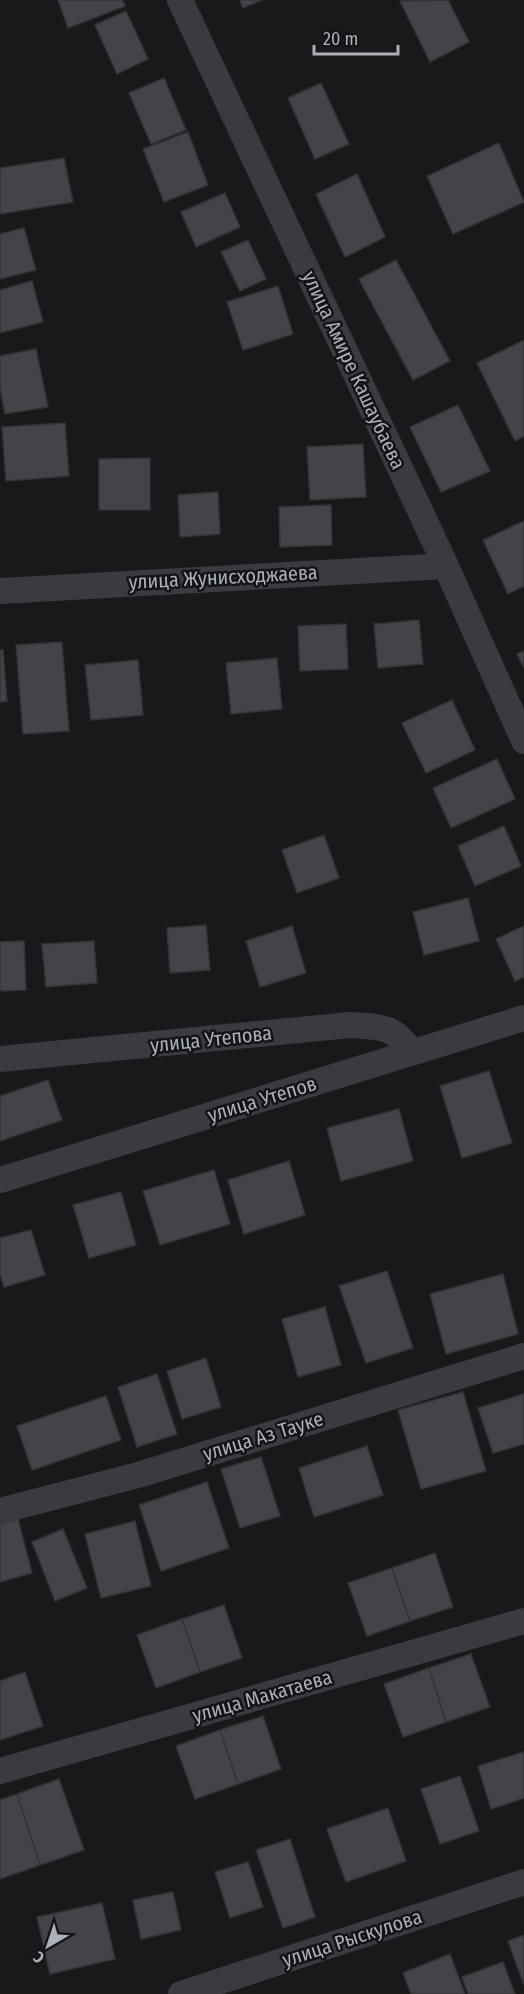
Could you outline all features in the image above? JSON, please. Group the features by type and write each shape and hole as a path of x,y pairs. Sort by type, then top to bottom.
{"street":[{"name":"улица Амире Кашаубаева","path":"180,0 446,566 524,741"},
{"name":"улица Жунисходжаева","path":"0,591 446,566"},
{"name":"улица Утепов","path":"0,1180 524,1018"},
{"name":"улица Утепова","path":"0,1059 351,1025 385,1027 402,1038 411,1052"},
{"name":"улица Аз Тауке","path":"0,1511 138,1475 524,1356"},
{"name":"улица Макатаева","path":"0,1771 524,1621"},
{"name":"улица Рыскулова","path":"181,1994 524,1882"}],"building":[{"path":"58,0 122,0 125,6 68,28"},
{"path":"240,0 262,0 243,8"},
{"path":"448,0 469,42 430,62 400,1"},
{"path":"126,11 148,59 117,74 95,25"},
{"path":"164,78 186,130 151,144 129,93"},
{"path":"321,83 349,144 315,159 288,98"},
{"path":"188,132 208,185 164,202 143,149"},
{"path":"499,143 524,202 453,234 427,176"},
{"path":"64,158 73,202 0,214 0,168"},
{"path":"357,174 385,237 345,257 316,194"},
{"path":"225,193 240,227 196,247 181,212"},
{"path":"24,228 36,270 0,279 0,234"},
{"path":"248,240 266,279 240,291 221,252"},
{"path":"396,260 450,361 413,380 359,279"},
{"path":"32,281 43,322 0,333 0,290"},
{"path":"278,286 293,334 243,350 227,302"},
{"path":"524,340 524,436 515,441 477,363"},
{"path":"36,349 48,407 5,414 0,388 0,356"},
{"path":"458,405 490,471 441,492 410,427"},
{"path":"65,423 69,476 6,481 2,427"},
{"path":"363,444 366,497 310,500 307,447"},
{"path":"150,458 150,510 99,510 99,459"},
{"path":"218,492 220,534 180,537 178,495"},
{"path":"331,505 332,545 280,547 279,507"},
{"path":"524,521 524,586 508,594 483,540"},
{"path":"419,620 423,664 378,668 374,624"},
{"path":"346,624 348,669 300,671 298,626"},
{"path":"62,642 69,731 23,734 16,645"},
{"path":"0,650 3,650 7,701 0,702"},
{"path":"524,651 524,668 517,654"},
{"path":"277,658 282,709 231,714 226,663"},
{"path":"138,660 143,715 91,720 85,665"},
{"path":"452,700 475,750 426,773 402,723"},
{"path":"497,759 515,799 451,828 433,788"},
{"path":"504,826 521,866 475,886 458,846"},
{"path":"324,835 339,878 297,893 282,850"},
{"path":"468,898 479,941 424,955 413,912"},
{"path":"206,925 210,970 170,973 167,928"},
{"path":"292,926 306,973 260,987 246,941"},
{"path":"524,926 524,977 515,981 496,939"},
{"path":"24,941 26,990 0,991 0,942"},
{"path":"94,941 97,983 46,987 42,944"},
{"path":"489,1071 512,1143 462,1158 440,1086"},
{"path":"48,1080 62,1120 0,1141 0,1096"},
{"path":"399,1109 413,1161 341,1181 327,1128"},
{"path":"289,1161 305,1215 244,1234 228,1180"},
{"path":"214,1170 230,1224 160,1245 143,1191"},
{"path":"121,1192 136,1245 89,1258 73,1205"},
{"path":"31,1230 45,1275 4,1287 0,1274 0,1238"},
{"path":"387,1271 413,1348 366,1363 339,1286"},
{"path":"503,1274 518,1334 446,1354 430,1294"},
{"path":"325,1307 341,1365 298,1377 282,1319"},
{"path":"206,1358 221,1407 182,1419 167,1371"},
{"path":"157,1374 177,1434 137,1447 118,1387"},
{"path":"463,1392 486,1471 421,1489 398,1410"},
{"path":"524,1394 524,1444 493,1453 478,1408"},
{"path":"106,1396 121,1440 32,1470 17,1426"},
{"path":"367,1446 383,1495 314,1517 299,1468"},
{"path":"261,1457 280,1516 240,1528 221,1469"},
{"path":"207,1482 229,1548 161,1571 139,1505"},
{"path":"18,1519 32,1573 0,1582 0,1524"},
{"path":"135,1521 151,1586 101,1598 85,1534"},
{"path":"63,1529 87,1588 55,1601 32,1542"},
{"path":"435,1553 453,1607 410,1621 392,1568"},
{"path":"392,1568 410,1621 367,1636 348,1583"},
{"path":"224,1605 242,1658 200,1672 182,1619"},
{"path":"182,1619 200,1672 156,1688 137,1635"},
{"path":"471,1654 490,1707 446,1722 429,1668"},
{"path":"429,1668 446,1722 403,1737 384,1684"},
{"path":"25,1672 43,1726 0,1740 0,1681"},
{"path":"263,1716 281,1769 238,1784 220,1730"},
{"path":"220,1730 238,1784 195,1799 176,1746"},
{"path":"524,1752 524,1798 491,1809 478,1766"},
{"path":"460,1776 479,1831 440,1844 421,1789"},
{"path":"59,1779 84,1850 40,1865 17,1794"},
{"path":"17,1794 40,1865 0,1879 0,1800"},
{"path":"388,1808 406,1861 346,1882 327,1829"},
{"path":"290,1839 315,1917 283,1928 256,1850"},
{"path":"248,1862 263,1907 230,1918 215,1872"},
{"path":"173,1892 181,1930 141,1939 133,1900"},
{"path":"102,1903 115,1959 50,1974 37,1917"},
{"path":"524,1935 524,1985 508,1941"},
{"path":"450,1954 465,1994 411,1994 403,1973"},
{"path":"503,1962 515,1994 468,1994 462,1977"}]}
